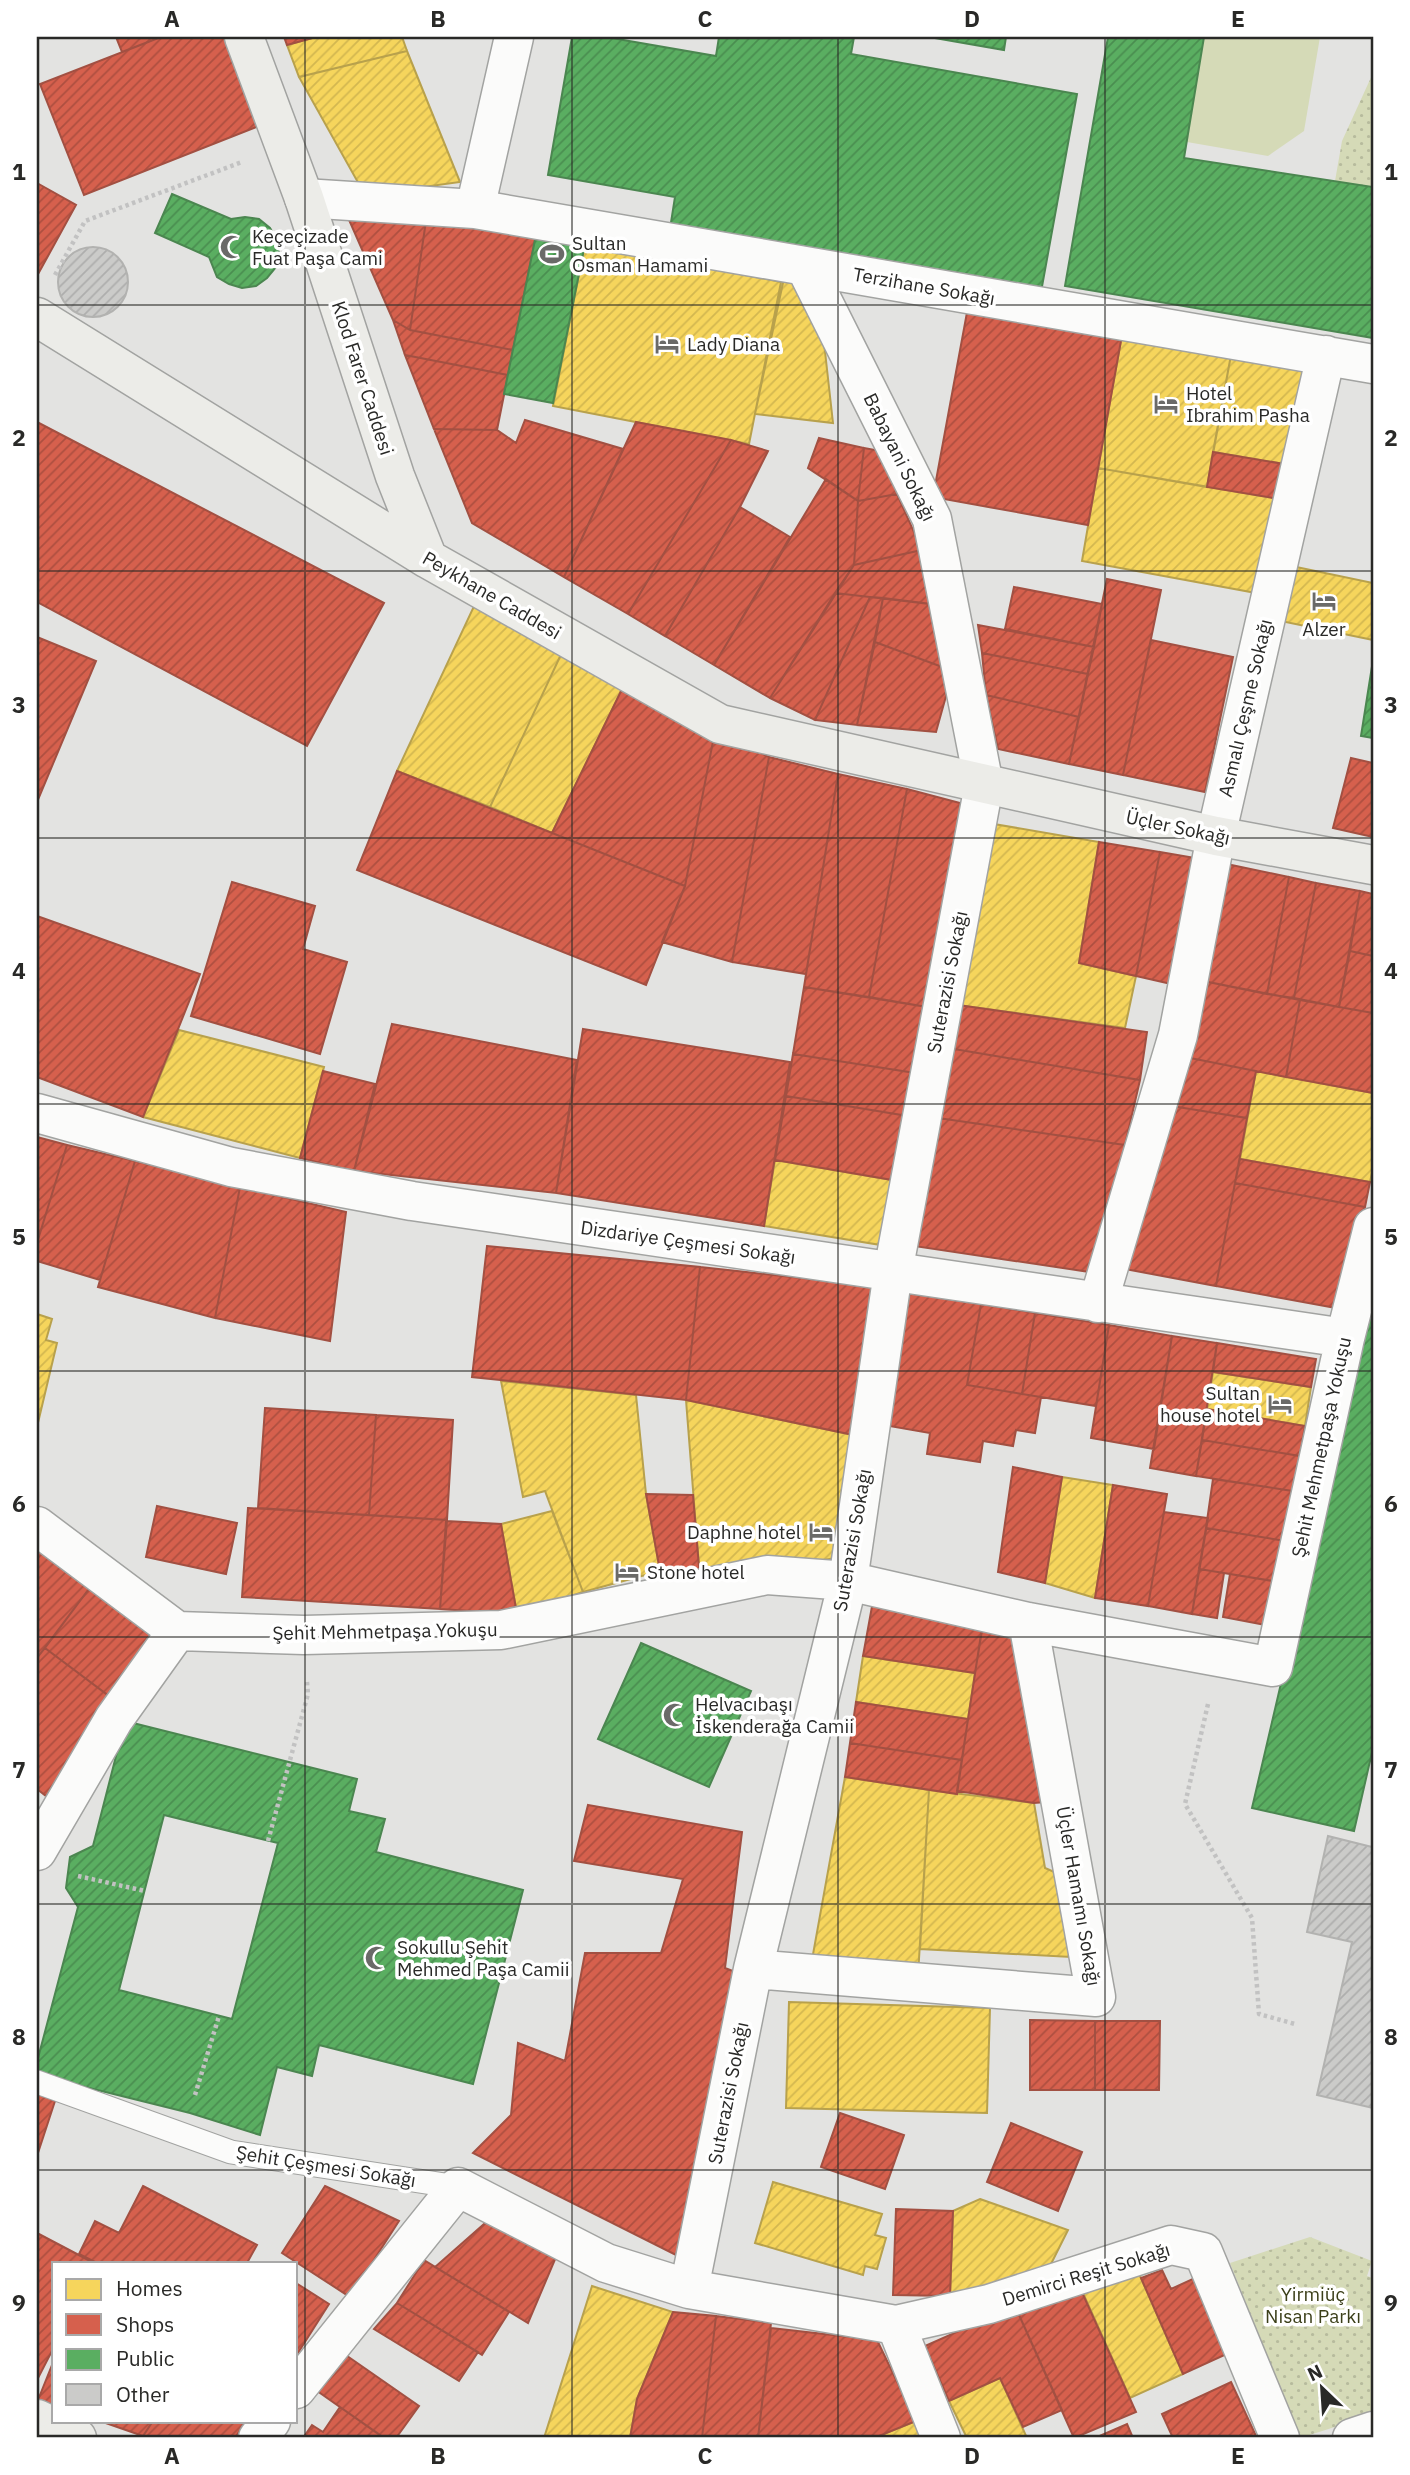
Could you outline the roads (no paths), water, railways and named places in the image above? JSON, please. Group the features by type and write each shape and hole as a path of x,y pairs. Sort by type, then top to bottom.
{"main road":[{"name":"Klod Farer Caddesi","path":"244,37 304,198 395,476 428,559"},
{"name":"Peykhane Caddesi","path":"37,317 428,559 720,724 984,785"},
{"name":"Üçler Sokağı","path":"984,785 1216,836 1373,865"},
{"path":"38,2425 77,2438"}],"street":[{"path":"475,209 514,37"},
{"name":"Terzihane Sokağı","path":"304,198 475,209 1373,365"},
{"name":"Babayani Sokağı","path":"805,265 932,519 984,785"},
{"name":"Asmalı Çeşme Sokağı","path":"1098,1303 1178,1035 1216,836 1326,355"},
{"name":"Suterazisi Sokağı","path":"689,2289 753,1969 848,1581 893,1272 984,785"},
{"name":"Dizdariye Çeşmesi Sokağı","path":"37,1113 231,1167 412,1202 1345,1338"},
{"name":"Şehit Mehmetpaşa Yokuşu","path":"1028,1622 1273,1667 1345,1338 1373,1227"},
{"path":"37,1526 177,1631 114,1719 37,1851"},
{"name":"Şehit Mehmetpaşa Yokuşu","path":"177,1631 304,1635 501,1630 767,1575 848,1581"},
{"path":"848,1581 1028,1622"},
{"name":"Üçler Hamamı Sokağı","path":"753,1969 1096,1997 1028,1622"},
{"path":"298,2387 458,2187 606,2263 689,2289 896,2325 942,2438"},
{"name":"Demirci Reşit Sokağı","path":"896,2325 989,2304 1171,2245 1203,2252 1280,2438"},
{"path":"258,2438 270,2422"},
{"path":"1352,2438 1373,2431"}],"lane":[{"name":"Şehit Çeşmesi Sokağı","path":"37,2082 231,2152 458,2187"}],"place":[{"name":"Keçeçizade Fuat Paşa Cami","path":"232,247"},
{"name":"Sultan Osman Hamami","path":"552,254"},
{"name":"Lady Diana","path":"667,344"},
{"name":"Hotel Ibrahim Pasha","path":"1166,404"},
{"name":"Alzer","path":"1324,601"},
{"name":"Sultan house hotel","path":"1280,1404"},
{"name":"Daphne hotel","path":"821,1532"},
{"name":"Stone hotel","path":"627,1572"},
{"name":"Helvacıbaşı İskenderağa Camii","path":"675,1715"},
{"name":"Sokullu Şehit Mehmed Paşa Camii","path":"377,1958"}],"park label":[{"name":"Yirmiüç Nisan Parkı","path":"1313,2305"}]}
